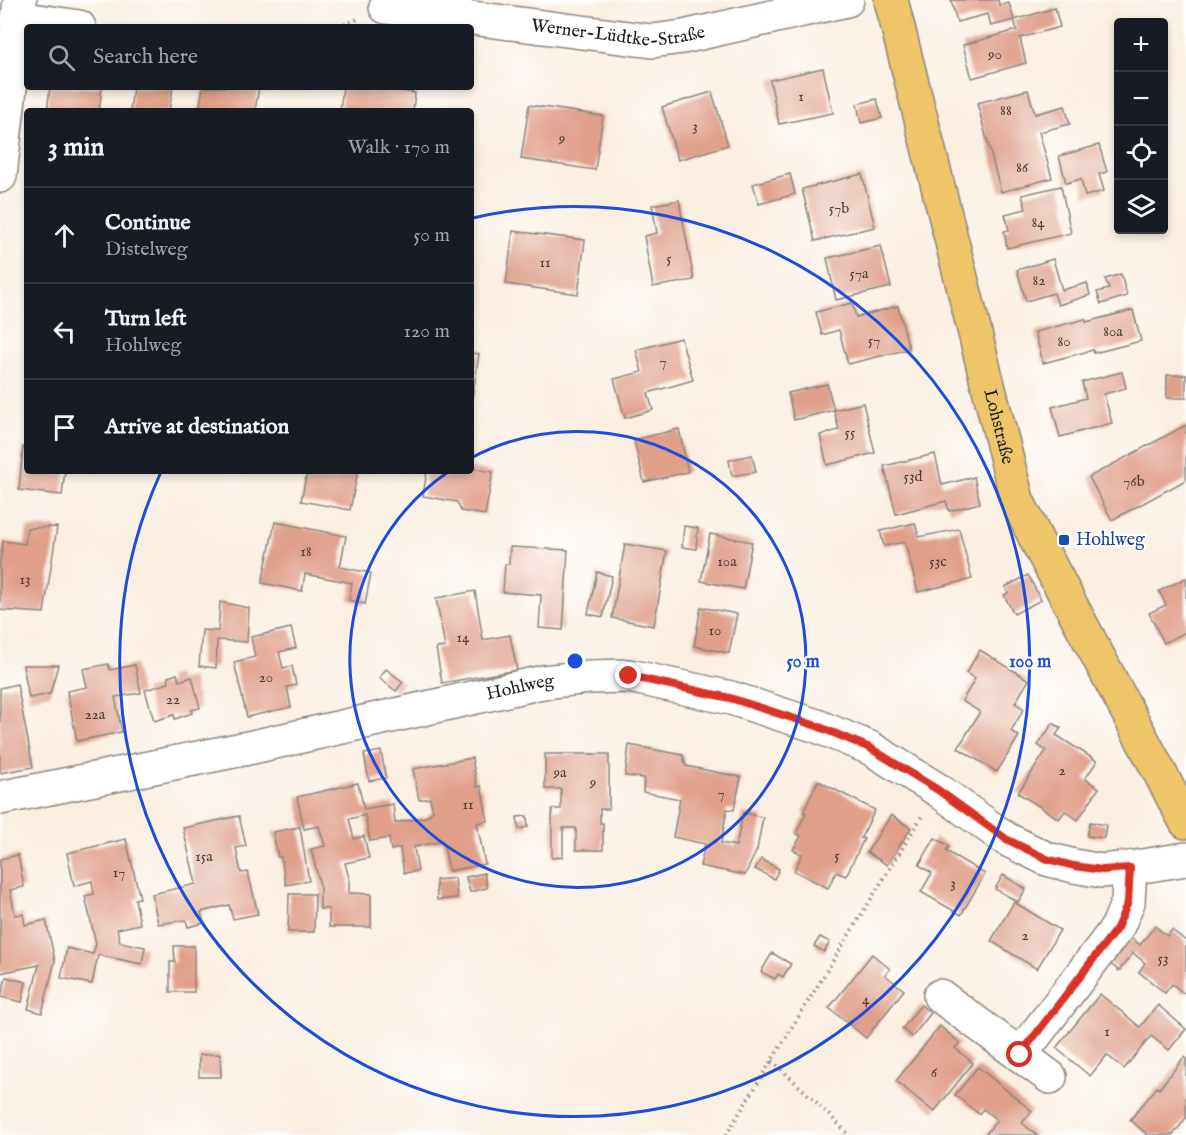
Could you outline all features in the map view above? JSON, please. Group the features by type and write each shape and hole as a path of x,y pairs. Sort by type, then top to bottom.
{"main road":[{"name":"Lohstraße","path":"891,0 1017,500 1039,546 1186,822"}],"street":[{"name":"Werner-Lüdtke-Straße","path":"386,8 652,41 683,37 847,0"},
{"path":"0,176 19,9 69,24"},
{"name":"Hohlweg","path":"0,798 248,748 543,682 629,676 730,698 817,726 870,748 938,790 1006,839 1047,859 1102,870 1186,859"},
{"path":"1020,1055 1117,928 1128,902 1130,868"},
{"path":"940,996 1050,1077"}],"path":[{"path":"726,1135 938,790"},
{"path":"772,1062 849,1135"}],"building":[{"path":"951,0 998,0 999,5 1009,3 1014,20 991,26 988,14 957,22"},
{"path":"1055,8 1060,27 1020,38 1026,63 972,78 963,45 1017,30 1014,20"},
{"path":"823,68 833,113 779,124 770,80"},
{"path":"50,90 102,90 99,108 47,108"},
{"path":"133,90 172,90 170,108 130,108"},
{"path":"202,90 258,90 256,108 200,108"},
{"path":"343,90 394,90 415,93 413,108 340,108"},
{"path":"1028,90 1035,114 1065,106 1070,124 1039,132 1052,178 1001,192 977,103"},
{"path":"712,92 728,145 678,160 662,107"},
{"path":"877,99 882,118 861,123 857,104"},
{"path":"529,105 603,116 595,170 521,159"},
{"path":"1099,145 1107,172 1099,174 1104,191 1085,196 1081,179 1066,183 1059,156"},
{"path":"790,174 795,194 759,204 753,184"},
{"path":"862,174 875,227 815,241 802,189"},
{"path":"1061,186 1071,233 1007,248 1004,231 1009,230 1005,214 1026,209 1022,195"},
{"path":"679,200 694,280 653,287 644,236 657,233 652,205"},
{"path":"513,231 585,240 578,294 506,284"},
{"path":"881,246 891,287 836,300 827,258"},
{"path":"1053,259 1062,290 1087,283 1090,295 1058,305 1054,293 1026,301 1017,270"},
{"path":"1121,274 1127,296 1101,304 1097,292 1109,289 1105,279"},
{"path":"852,303 856,317 898,306 909,349 848,364 839,330 822,335 816,312"},
{"path":"1133,310 1141,341 1043,363 1035,332"},
{"path":"681,338 693,380 648,393 653,410 625,418 614,379 642,372 636,350"},
{"path":"474,353 479,354 474,387"},
{"path":"1122,372 1126,388 1104,394 1112,423 1060,437 1052,407 1086,398 1082,382"},
{"path":"1167,375 1186,375 1186,398 1167,398"},
{"path":"827,384 834,410 794,420 788,393"},
{"path":"863,403 875,453 827,465 820,435 839,430 834,410"},
{"path":"1186,425 1186,480 1112,520 1089,477"},
{"path":"679,429 688,472 644,482 634,440"},
{"path":"23,447 24,474 65,474 62,495 19,490"},
{"path":"935,454 942,485 974,477 980,503 949,511 946,501 896,514 884,466"},
{"path":"752,455 756,472 732,476 729,460"},
{"path":"474,469 493,472 485,515 461,511 457,502 423,496 427,474 474,474"},
{"path":"306,474 357,474 350,510 301,501"},
{"path":"275,522 346,536 340,567 371,573 365,604 349,600 352,583 305,574 302,591 262,583"},
{"path":"915,523 919,537 959,529 972,579 918,592 905,542 884,546 880,531"},
{"path":"684,526 698,528 696,549 682,547"},
{"path":"57,527 44,613 0,610 0,562 3,541 25,544 27,528"},
{"path":"710,534 752,542 743,589 701,581"},
{"path":"625,544 667,551 654,626 612,618"},
{"path":"510,547 568,550 563,630 539,628 541,595 503,592 505,564 509,564"},
{"path":"597,572 612,576 603,617 588,614"},
{"path":"1028,575 1041,600 1014,614 1004,595 1008,593 1005,587"},
{"path":"1186,578 1186,632 1164,643 1149,613 1166,605 1159,591"},
{"path":"475,591 483,640 510,635 517,670 442,683 436,648 445,647 436,598"},
{"path":"220,602 249,608 247,642 217,640 216,668 199,666 202,630 218,631"},
{"path":"701,607 737,614 729,653 694,646"},
{"path":"291,628 296,648 279,652 283,668 292,666 296,685 287,687 291,707 247,717 234,662 255,657 251,637"},
{"path":"980,650 1029,680 1015,703 1024,709 1011,731 1019,736 997,772 958,748 980,712 962,701 975,679 966,673"},
{"path":"108,664 110,670 135,665 141,693 115,697 122,732 77,741 67,691 87,687 83,669"},
{"path":"23,665 58,665 50,694 29,698"},
{"path":"386,669 403,682 396,691 379,678"},
{"path":"177,674 179,681 192,677 200,708 175,719 174,715 154,721 145,690 169,683 168,677"},
{"path":"17,684 33,767 0,773 0,688"},
{"path":"1053,723 1061,728 1056,735 1097,761 1085,779 1099,788 1078,820 1065,811 1059,819 1018,793 1046,751 1038,745"},
{"path":"629,745 683,755 686,766 741,777 734,810 727,809 721,843 736,846 743,813 763,817 757,850 745,875 700,866 705,844 673,837 680,799 643,792 644,778 625,776"},
{"path":"381,751 386,778 369,781 364,754"},
{"path":"545,754 609,754 609,809 600,809 600,823 603,823 603,850 576,850 576,828 563,828 563,857 552,858 552,809 561,809 561,789 545,789"},
{"path":"472,758 477,787 481,786 488,821 477,823 485,864 449,871 443,841 414,847 418,871 404,873 400,848 391,850 389,838 370,841 365,815 349,819 354,839 364,836 369,858 345,863 349,878 349,893 371,894 371,927 329,927 329,909 320,909 320,885 311,849 325,846 319,826 304,829 297,797 358,783 364,809 393,804 395,823 426,817 433,811 430,798 419,800 413,769"},
{"path":"818,781 875,810 846,876 836,872 828,888 794,871 802,854 793,850 801,836 796,833"},
{"path":"891,815 911,828 887,865 867,852"},
{"path":"239,816 246,846 236,848 241,873 248,872 258,914 233,919 229,905 201,912 204,923 188,927 186,920 158,924 152,894 196,884 183,828"},
{"path":"527,816 528,827 519,829 517,817"},
{"path":"1090,822 1106,825 1104,838 1087,836"},
{"path":"300,827 309,881 286,885 281,857 278,857 273,832"},
{"path":"935,838 949,846 946,851 985,874 961,915 921,892 932,873 919,865"},
{"path":"126,839 140,898 135,899 140,924 117,929 120,942 145,947 142,964 98,955 92,984 61,978 67,948 93,954 96,944 85,896 94,894 92,881 74,886 67,853"},
{"path":"18,855 24,887 10,890 15,915 23,914 25,925 46,920 55,961 42,1013 28,1009 39,965 0,973 0,859"},
{"path":"761,859 779,869 774,879 755,869"},
{"path":"484,873 487,888 470,892 466,877"},
{"path":"1003,875 1026,889 1018,902 995,889"},
{"path":"455,878 457,898 437,900 436,880"},
{"path":"289,894 315,894 314,932 288,932"},
{"path":"1014,902 1060,930 1037,969 991,941"},
{"path":"1155,926 1167,936 1172,930 1186,941 1186,995 1172,984 1165,993 1139,972 1145,963 1133,953 1119,971 1107,961 1127,935 1140,945"},
{"path":"820,937 830,942 824,952 814,946"},
{"path":"174,946 194,946 194,992 170,992 170,962 175,962"},
{"path":"772,953 791,964 783,977 778,974 775,979 761,972"},
{"path":"872,954 890,969 885,975 904,990 866,1038 829,1008"},
{"path":"6,977 26,982 22,1002 1,997"},
{"path":"1100,994 1140,1027 1158,1005 1186,1029 1169,1050 1151,1036 1124,1069 1107,1055 1090,1076 1056,1048"},
{"path":"921,1005 931,1013 912,1037 902,1029"},
{"path":"940,1026 960,1043 955,1048 973,1063 934,1112 896,1081"},
{"path":"220,1054 221,1077 199,1077 199,1055"},
{"path":"1184,1057 1186,1059 1186,1118 1173,1135 1148,1135 1130,1120 1157,1087 1159,1089"},
{"path":"978,1067 1032,1111 1022,1123 1037,1135 985,1135 997,1120 983,1109 979,1114 955,1095"}],"place":[{"name":"Hohlweg","path":"1064,540"}],"route":[{"path":"629,676 730,698 817,726 870,748 938,790 1006,839 1047,859 1102,870 1130,868 1128,902 1117,928 1020,1055"}]}
